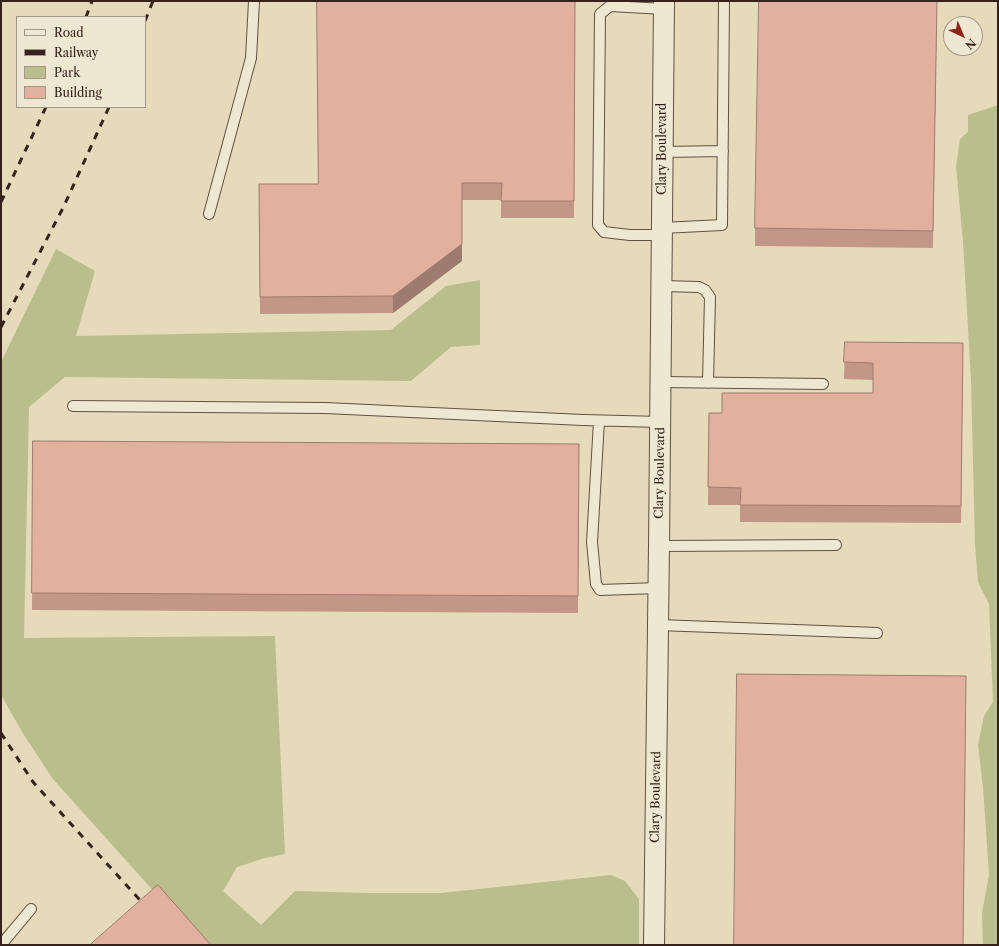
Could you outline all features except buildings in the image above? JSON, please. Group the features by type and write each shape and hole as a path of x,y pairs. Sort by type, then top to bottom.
{"street":[{"name":"Clary Boulevard","path":"654,945 659,588 664,5"}],"lane":[{"path":"209,214 251,58 254,1"},
{"path":"664,5 610,6 600,14 598,225 604,232 630,235 722,225 724,1"},
{"path":"663,152 723,151"},
{"path":"662,286 699,287 705,290 710,297 708,383"},
{"path":"661,382 823,384"},
{"path":"73,406 325,408 599,421 660,422"},
{"path":"599,421 592,542 596,584 600,590 659,588"},
{"path":"659,546 836,545"},
{"path":"658,625 876,633"},
{"path":"2,945 31,909"}],"green space":[{"path":"998,105 998,945 983,945 982,913 989,875 983,787 978,745 984,716 993,702 989,604 978,582 975,545 971,380 963,242 956,166 960,139 968,132 968,115"},
{"path":"56,249 95,271 76,336 391,330 446,286 480,280 480,345 451,347 411,381 65,377 29,407 24,638 275,636 285,854 265,858 237,867 223,891 261,925 295,891 441,893 611,875 625,881 639,899 639,945 202,945 52,778 24,735 1,695 1,362"}],"railway":[{"path":"86,16 92,1"},
{"path":"146,18 153,1"},
{"path":"1,202 46,108"},
{"path":"1,327 64,206 109,108"},
{"path":"1,733 33,782 148,909"}]}
